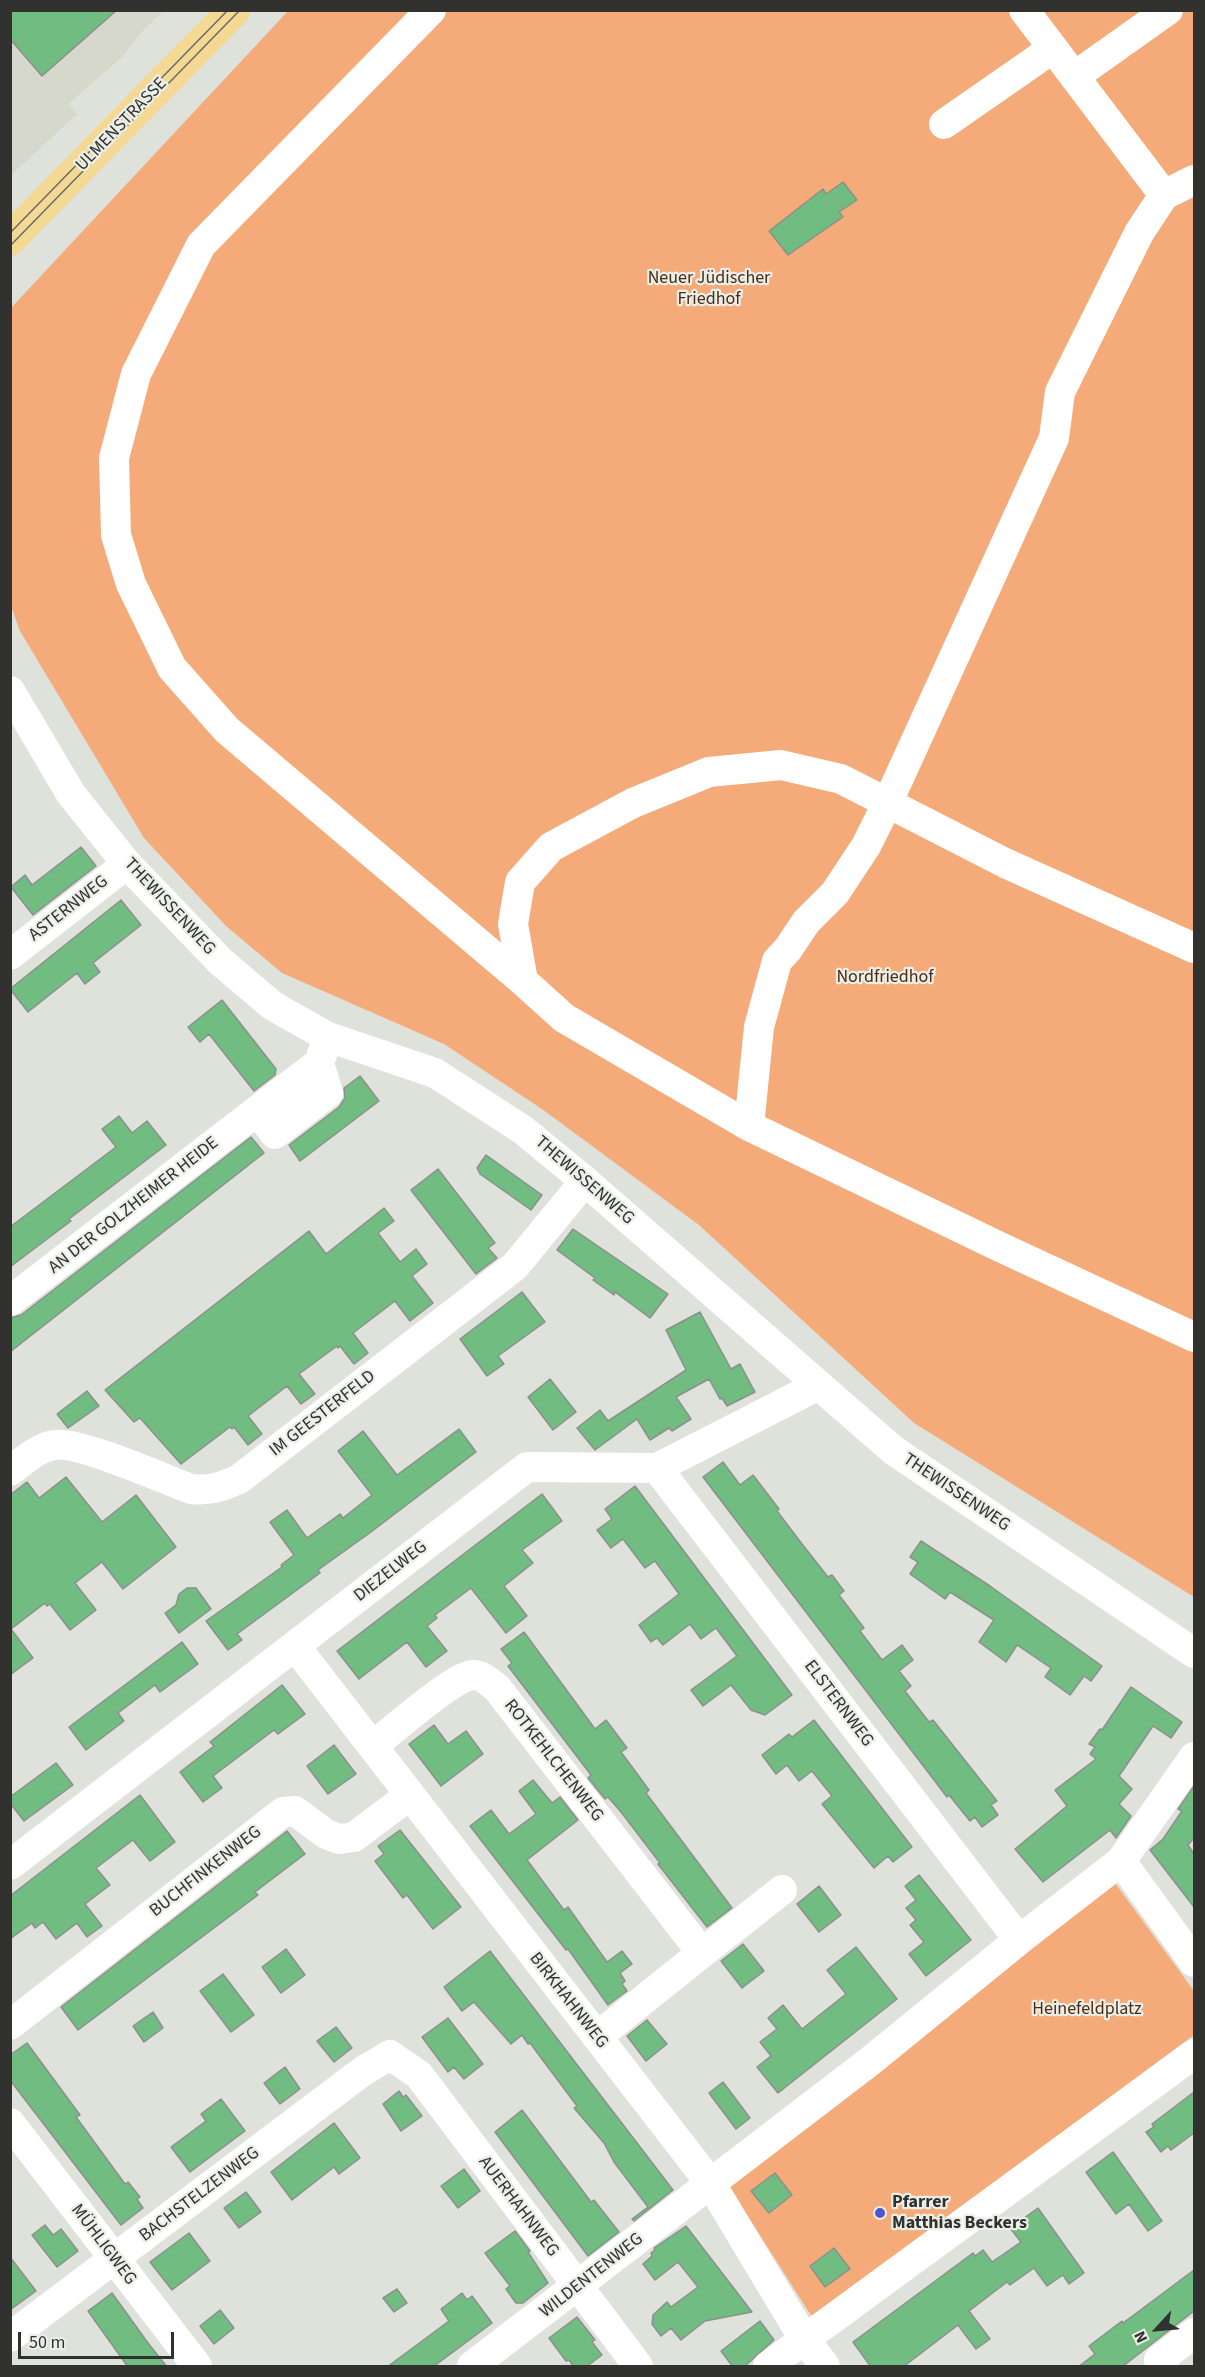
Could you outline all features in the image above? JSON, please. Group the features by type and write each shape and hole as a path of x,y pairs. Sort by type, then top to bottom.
{"main road":[{"name":"ULMENSTRASSE","path":"10,239 234,10"}],"street":[{"path":"431,10 201,245 136,374 114,458 116,535 131,584 172,668 227,730 564,1018 749,1126 1194,1337"},
{"path":"1024,10 1164,195"},
{"path":"1075,76 1168,10"},
{"path":"944,124 1052,49"},
{"path":"749,1126 759,1026 777,961 806,922 842,883 866,846 1054,438 1060,392 1124,261 1164,195 1194,180"},
{"name":"THEWISSENWEG","path":"10,691 71,794 127,864 221,962 324,1050 435,1073 523,1130 585,1180 816,1386 893,1450 1194,1653"},
{"path":"523,981 513,924 520,882 550,847 633,803 709,772 781,765 841,779 1005,863 1194,948"},
{"name":"ASTERNWEG","path":"10,954 127,864"},
{"name":"AN DER GOLZHEIMER HEIDE","path":"10,1301 257,1111 324,1050"},
{"name":"IM GEESTERFELD","path":"10,1471 36,1452 57,1444 82,1448 191,1489 205,1491 239,1479 515,1266 585,1180"},
{"name":"DIEZELWEG","path":"10,1864 527,1467 657,1468 816,1386"},
{"name":"ELSTERNWEG","path":"657,1468 1019,1940"},
{"name":"BIRKHAHNWEG","path":"295,1646 711,2184 804,2339 825,2367"},
{"name":"ROTKEHLCHENWEG","path":"373,1746 454,1682 471,1674 485,1677 497,1688 702,1953"},
{"path":"711,2184 869,2062 1019,1940 1121,1861 1194,1757"},
{"name":"BUCHFINKENWEG","path":"10,2025 283,1812 295,1811 326,1834 339,1839 354,1837 410,1795"},
{"path":"1121,1861 1194,1962"},
{"path":"597,2037 782,1890"},
{"path":"768,2367 1194,2054"},
{"name":"BACHSTELZENWEG","path":"10,2337 363,2071 390,2055"},
{"name":"AUERHAHNWEG","path":"390,2055 419,2074 638,2367"},
{"name":"MÜHLIGWEG","path":"13,2133 115,2260 196,2367"},
{"name":"WILDENTENWEG","path":"472,2367 711,2184"},
{"path":"1158,2365 1194,2333"}],"shaded area":[{"path":"11,11 164,11 144,29 121,58 68,104 77,114 11,175"}],"green space":[{"name":"Nordfriedhof","path":"288,11 1194,11 1194,1597 914,1423 699,1225 542,1109 444,1044 282,973 226,926 144,838 20,631 11,606 11,308"},
{"name":"Heinefeldplatz","path":"1115,1883 1194,1991 1194,2035 812,2317 726,2182"}],"building":[{"path":"10,10 117,10 42,76 10,39"},
{"path":"843,182 857,200 839,212 843,217 788,255 769,231 823,189 826,194"},
{"path":"81,847 96,866 33,915 11,887 25,875 32,885"},
{"path":"121,900 141,925 93,963 100,972 85,984 77,973 28,1012 10,989"},
{"path":"222,1000 276,1069 275,1075 254,1091 209,1034 200,1042 188,1027"},
{"path":"360,1076 379,1101 300,1161 289,1145 339,1107 345,1098 344,1088"},
{"path":"119,1116 132,1133 147,1121 166,1145 10,1267 10,1227 116,1147 102,1129"},
{"path":"251,1137 264,1153 10,1352 10,1318 21,1315"},
{"path":"486,1155 542,1195 531,1210 480,1174 477,1168"},
{"path":"438,1169 495,1243 488,1248 497,1258 476,1274 411,1190"},
{"path":"384,1208 394,1221 378,1233 400,1262 416,1249 427,1264 412,1276 433,1303 410,1321 395,1301 353,1333 368,1353 354,1364 340,1346 338,1348 337,1346 299,1374 315,1394 301,1404 287,1386 248,1416 262,1434 248,1445 234,1427 232,1429 230,1427 181,1464 140,1418 134,1422 105,1390 309,1231 326,1254"},
{"path":"573,1229 668,1294 650,1318 615,1292 614,1295 593,1280 595,1278 557,1250"},
{"path":"522,1292 545,1322 498,1356 504,1364 487,1376 460,1339"},
{"path":"700,1312 731,1369 740,1364 755,1392 727,1406 722,1398 720,1399 709,1379 676,1397 691,1419 672,1431 669,1428 650,1440 637,1419 595,1450 577,1428 600,1410 608,1421 686,1370 666,1330"},
{"path":"550,1379 576,1412 553,1430 528,1397"},
{"path":"87,1391 99,1406 68,1428 57,1414"},
{"path":"459,1429 476,1452 318,1570 320,1573 237,1634 242,1640 228,1650 206,1621 282,1567 281,1565 294,1555 270,1522 287,1510 307,1538 340,1514 343,1518 372,1495 338,1451 363,1431 397,1475"},
{"path":"723,1462 740,1485 753,1475 802,1544 828,1577 832,1575 844,1591 839,1595 864,1628 860,1631 882,1660 902,1645 913,1660 899,1671 911,1686 905,1691 929,1722 933,1720 997,1801 991,1805 998,1815 982,1827 975,1817 970,1821 949,1795 947,1797 703,1477"},
{"path":"66,1477 102,1522 136,1495 176,1547 123,1589 102,1562 75,1583 96,1610 70,1630 50,1604 47,1606 45,1603 11,1629 33,1658 10,1675 10,1495 27,1482 39,1498"},
{"path":"635,1486 792,1695 765,1715 751,1710 731,1685 703,1706 691,1690 737,1656 716,1628 701,1639 690,1624 663,1645 657,1638 651,1642 639,1625 679,1594 655,1561 645,1568 623,1539 611,1548 597,1530 612,1519 605,1509"},
{"path":"542,1494 562,1521 522,1550 533,1563 504,1586 527,1616 506,1633 471,1588 435,1615 437,1618 427,1626 447,1651 426,1667 407,1642 359,1679 337,1651"},
{"path":"921,1541 990,1586 1102,1666 1091,1681 1084,1676 1070,1695 1045,1677 1051,1668 1017,1645 1006,1662 979,1642 994,1620 950,1592 945,1599 910,1574 918,1562 910,1557"},
{"path":"187,1588 196,1588 211,1609 179,1633 165,1613 176,1605 179,1594"},
{"path":"524,1632 595,1729 606,1720 627,1748 621,1752 649,1790 646,1793 732,1908 707,1927 621,1812 608,1797 605,1799 588,1778 591,1775 508,1666 512,1663 501,1649"},
{"path":"182,1642 198,1664 160,1692 155,1685 118,1713 124,1721 86,1750 69,1727"},
{"path":"282,1685 305,1714 278,1734 274,1730 213,1776 222,1788 203,1802 180,1772 214,1746 210,1742"},
{"path":"1131,1687 1182,1722 1171,1738 1153,1726 1119,1776 1132,1789 1119,1804 1131,1816 1116,1838 1110,1830 1043,1882 1015,1849 1067,1806 1055,1790 1096,1759 1090,1754 1095,1747 1089,1744 1100,1729 1102,1730"},
{"path":"814,1720 912,1847 893,1862 888,1856 874,1868 822,1804 832,1796 812,1771 799,1781 787,1765 776,1774 762,1755 789,1734 792,1737"},
{"path":"434,1725 448,1744 466,1731 483,1754 441,1786 409,1744"},
{"path":"334,1745 356,1774 328,1794 307,1766"},
{"path":"56,1763 73,1785 24,1821 10,1803 10,1797"},
{"path":"533,1780 552,1803 560,1797 578,1820 527,1860 564,1910 568,1907 607,1962 622,1951 632,1964 620,1973 625,1981 622,1984 627,1991 608,2005 568,1949 566,1950 470,1826 491,1810 509,1834 536,1814 519,1791"},
{"path":"1194,1786 1194,1838 1188,1845 1194,1854 1194,1907 1150,1850 1163,1839 1182,1811 1178,1809"},
{"path":"140,1795 175,1842 150,1861 133,1840 96,1868 110,1885 85,1904 102,1926 87,1937 77,1923 56,1939 43,1922 35,1928 32,1923 10,1939 10,1896"},
{"path":"400,1830 461,1907 433,1929 407,1895 403,1898 375,1861 384,1854 378,1846"},
{"path":"287,1831 305,1854 255,1892 258,1895 78,2030 61,2007"},
{"path":"919,1875 971,1940 926,1976 909,1954 924,1942 910,1925 916,1920 906,1908 916,1900 905,1886"},
{"path":"819,1886 841,1915 819,1932 797,1904"},
{"path":"743,1944 764,1971 742,1988 721,1961"},
{"path":"856,1947 897,1999 778,2093 757,2067 771,2056 760,2042 777,2029 768,2018 783,2005 802,2029 846,1994 827,1970"},
{"path":"286,1949 305,1975 281,1993 262,1967"},
{"path":"490,1951 673,2190 634,2221 632,2219 648,2207 614,2162 604,2143 574,2108 577,2106 530,2043 528,2044 522,2035 511,2044 474,2002 462,2011 444,1987"},
{"path":"223,1974 254,2015 231,2032 200,1991"},
{"path":"153,2012 163,2028 144,2042 133,2026"},
{"path":"448,2018 483,2064 464,2079 454,2067 448,2072 422,2037"},
{"path":"647,2020 667,2044 646,2061 627,2036"},
{"path":"336,2027 352,2048 334,2062 317,2041"},
{"path":"27,2043 80,2115 76,2117 125,2184 128,2182 140,2197 137,2199 143,2208 121,2225 10,2080 10,2055"},
{"path":"285,2067 300,2089 280,2104 264,2083"},
{"path":"723,2082 750,2118 736,2129 709,2093"},
{"path":"399,2091 403,2097 406,2095 422,2116 401,2131 383,2104"},
{"path":"1194,2092 1194,2133 1171,2150 1168,2146 1161,2152 1146,2132 1154,2127 1152,2124"},
{"path":"221,2099 245,2131 190,2172 171,2147 206,2121 201,2114"},
{"path":"522,2110 591,2202 594,2200 619,2232 588,2256 495,2132"},
{"path":"334,2123 360,2158 339,2174 334,2167 292,2200 271,2172"},
{"path":"1113,2152 1162,2221 1148,2231 1129,2204 1116,2214 1086,2172"},
{"path":"464,2169 480,2191 458,2208 441,2186"},
{"path":"775,2173 792,2195 769,2213 751,2191"},
{"path":"246,2192 261,2212 239,2228 224,2208"},
{"path":"1038,2208 1084,2273 1069,2284 1063,2275 1047,2286 1034,2268 1010,2285 1007,2282 969,2311 990,2339 976,2349 958,2325 903,2367 871,2367 853,2342 973,2253 975,2256 983,2250 992,2262 1021,2242 1010,2228"},
{"path":"45,2225 53,2235 61,2229 78,2251 57,2267 32,2235"},
{"path":"686,2226 752,2312 705,2321 681,2340 671,2328 661,2336 652,2324 653,2315 667,2302 671,2307 698,2287 678,2262 655,2280 643,2264 652,2256 654,2248"},
{"path":"515,2231 530,2251 528,2252 548,2283 523,2303 516,2303 506,2289 510,2286 485,2253"},
{"path":"189,2233 210,2261 172,2290 150,2262"},
{"path":"834,2248 850,2269 825,2287 810,2266"},
{"path":"10,2257 36,2291 10,2310"},
{"path":"1194,2270 1194,2311 1122,2367 1078,2367 1095,2354 1089,2346"},
{"path":"397,2289 407,2303 394,2312 383,2298"},
{"path":"112,2293 167,2367 128,2367 88,2311"},
{"path":"462,2293 467,2300 472,2296 492,2323 433,2367 387,2367 449,2321 441,2309"},
{"path":"220,2310 234,2328 214,2344 200,2326"},
{"path":"577,2317 595,2340 592,2342 602,2355 586,2367 574,2367 569,2360 566,2361 549,2338"},
{"path":"760,2321 774,2340 744,2367 733,2367 721,2351"}],"tram line":[{"path":"10,233 228,10"},
{"path":"10,246 240,10"}],"place":[{"name":"Pfarrer Matthias Beckers","path":"880,2213"}],"park label":[{"name":"Neuer Jüdischer Friedhof","path":"709,289"}]}
